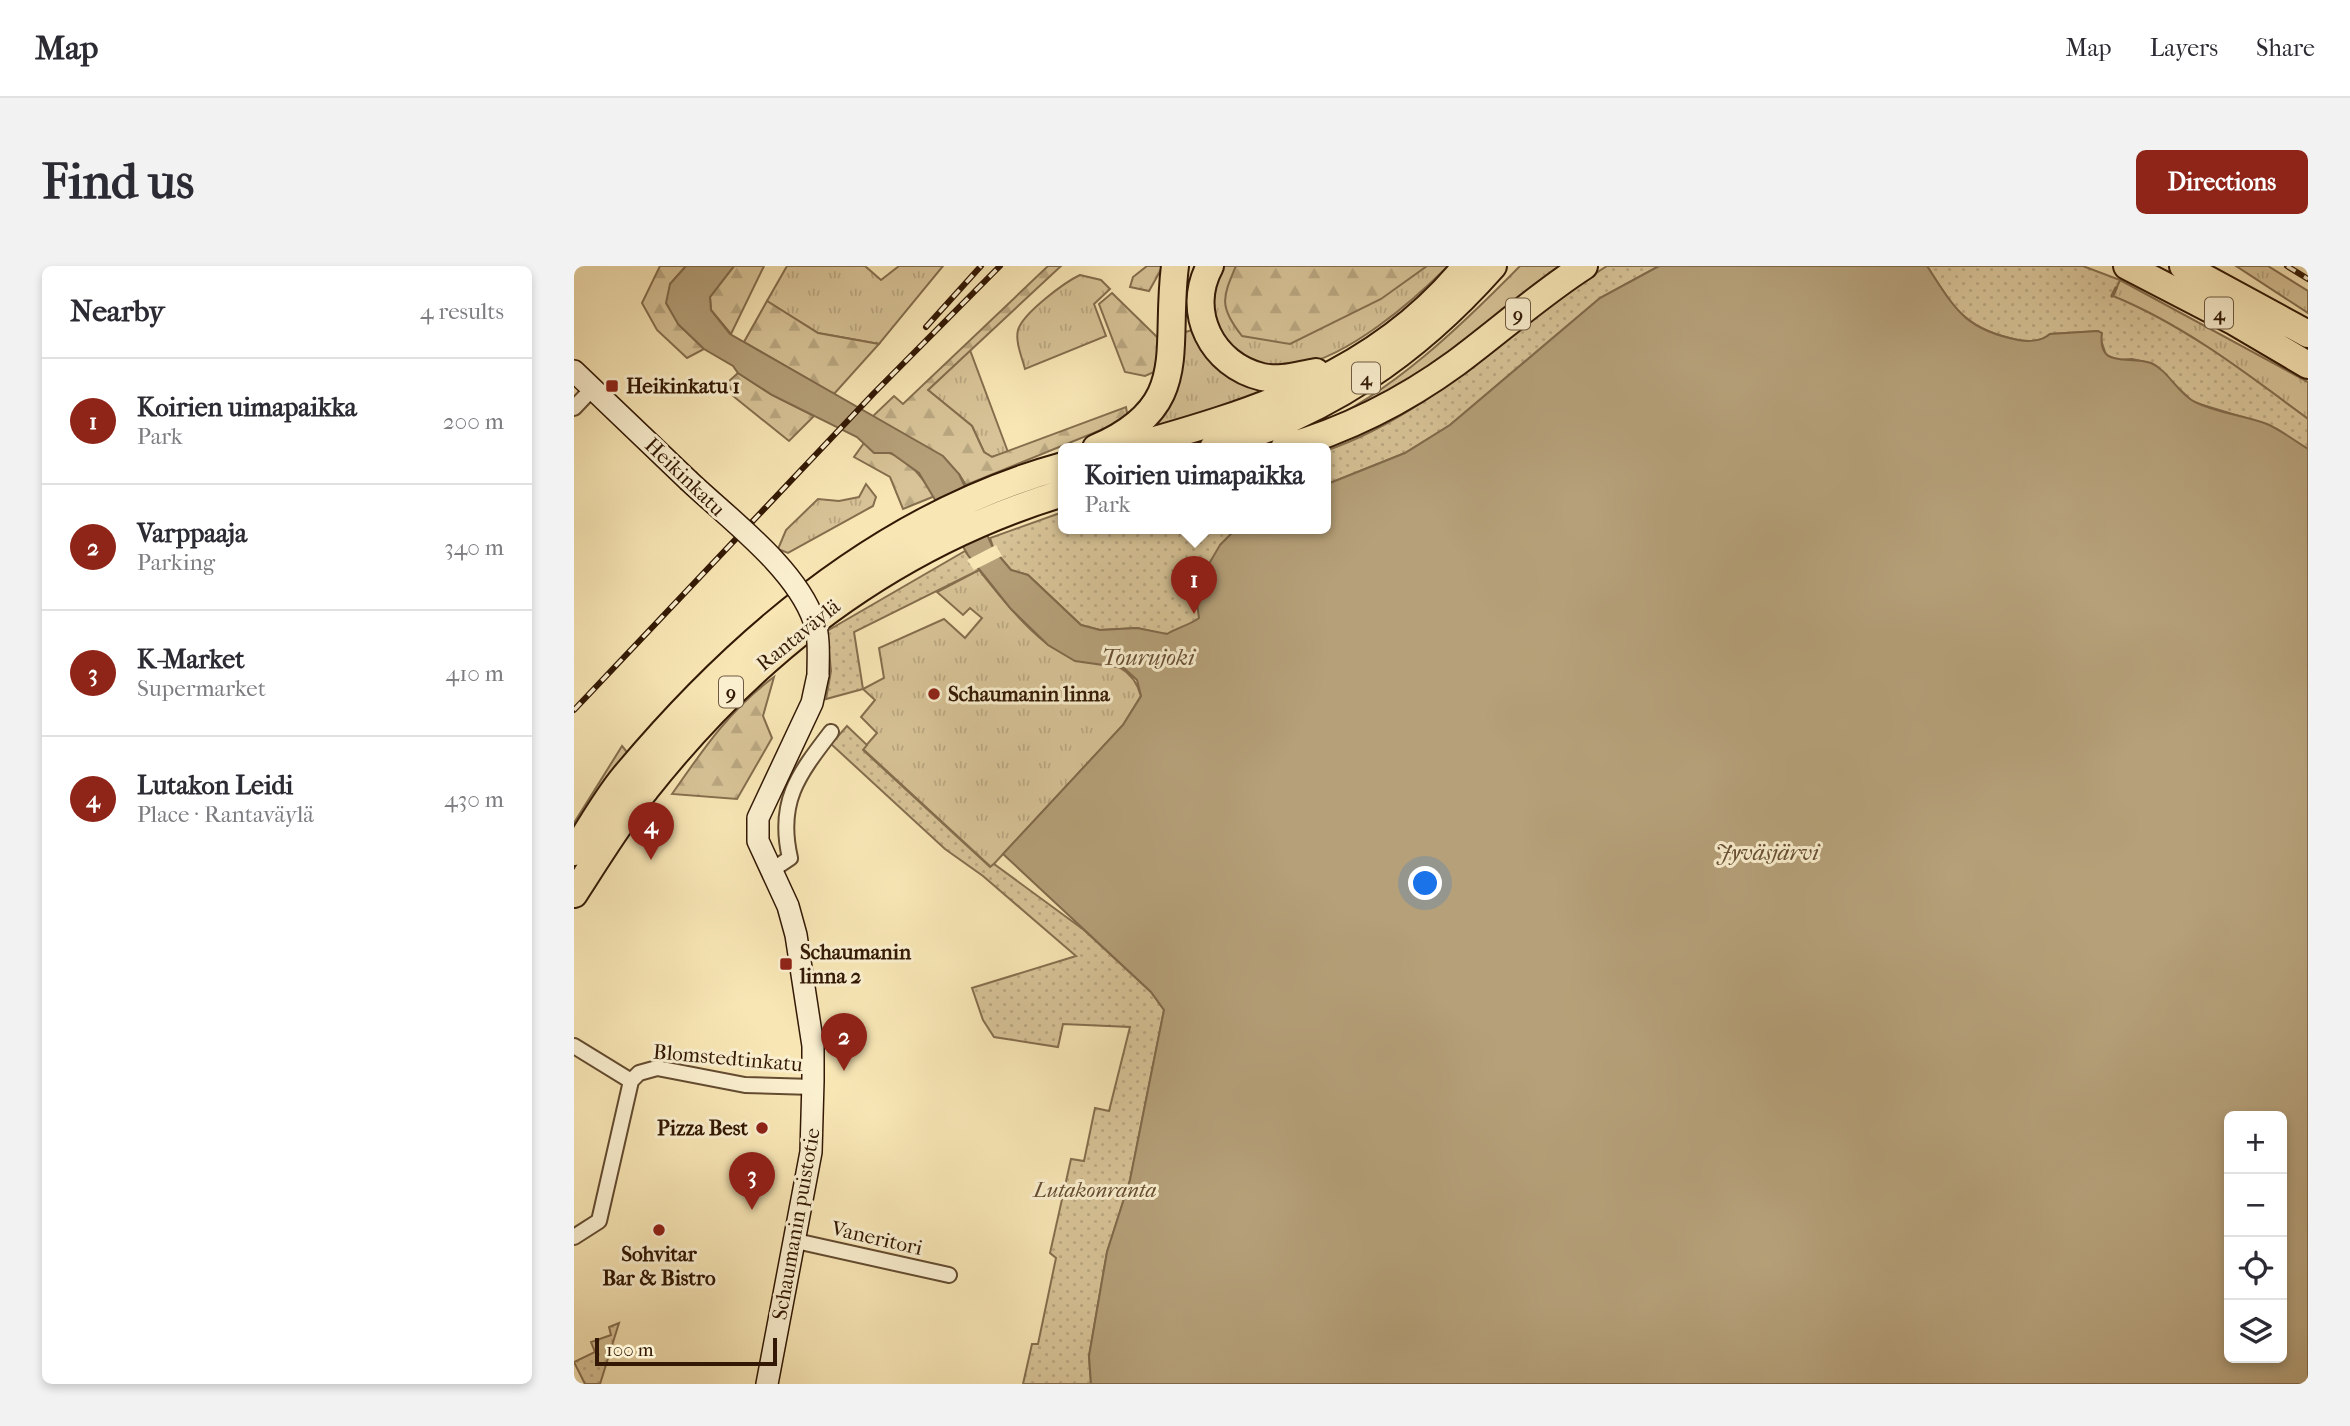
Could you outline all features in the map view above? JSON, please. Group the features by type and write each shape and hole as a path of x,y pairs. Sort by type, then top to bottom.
{"highway":[{"path":"1107,443 1125,435 1148,416 1164,387 1172,351 1175,266"},
{"name":"4","path":"1210,266 1200,296 1201,316 1213,346 1228,362 1264,378 1282,379 1349,366 1402,327 1466,266"},
{"name":"4","path":"1230,443 1326,404 1379,370 1459,304 1493,266"},
{"name":"9","path":"1298,443 1350,425 1399,400 1454,364 1584,266"},
{"name":"4","path":"2127,266 2235,322 2308,365"},
{"path":"2183,266 2306,333"},
{"name":"4","path":"2214,266 2306,333"},
{"path":"1145,443 1235,418 1298,392 1349,366"},
{"name":"Rantaväylä","path":"574,852 622,779 725,665 817,589 998,501 1055,466"},
{"name":"Rantaväylä","path":"998,501 1055,496"},
{"name":"Rantaväylä","path":"574,894 645,789 741,682 792,636 933,531"}],"street":[{"name":"Heikinkatu","path":"574,371 794,585"},
{"path":"574,408 593,388"},
{"name":"Schaumanin puistotie","path":"767,1384 811,1152 813,1046 802,969 788,906 758,841 758,818 812,703 818,676 815,622 794,585"},
{"path":"772,870 790,858 784,823 787,803 808,760 831,733"},
{"path":"574,1045 635,1077 599,1221 574,1237"},
{"name":"Blomstedtinkatu","path":"635,1077 657,1069 745,1085 813,1087"},
{"name":"Vaneritori","path":"796,1241 949,1275"}],"green space":[{"path":"660,266 686,266 670,284 678,324 704,349 687,358 657,330 642,303"},
{"path":"734,266 764,266 731,334 711,310 710,297"},
{"path":"787,266 865,266 881,280 899,266 943,266 879,344 818,333 767,301"},
{"path":"1048,266 1061,266 928,390 972,426 984,452 992,457 1126,407 1128,419 1069,443 1058,443 1058,448 966,485 959,474 872,417 894,396 903,404"},
{"path":"1147,266 1163,266 1149,291 1130,287 1133,277"},
{"path":"1221,266 1448,266 1379,326 1339,351 1299,366 1255,368 1213,329 1213,277"},
{"path":"1236,266 1427,266 1381,299 1290,344 1242,336 1235,326 1226,310 1225,302"},
{"path":"1520,266 1573,266 1420,380 1279,443 1268,443 1316,426 1371,396 1425,356"},
{"path":"1607,266 1659,266 1600,298 1450,425 1405,453 1331,483 1331,449 1365,435 1437,392"},
{"path":"1927,266 2083,266 2120,280 2113,296 2190,336 2308,419 2308,449 2268,425 2193,402 2153,364 2132,359 2118,360 2106,355 2098,331 2050,334 2039,340 2027,341 1985,330 1963,315"},
{"path":"2236,266 2268,266 2308,291 2308,313"},
{"path":"1080,275 1101,280 1110,289 1094,304 1106,336 1025,369 1017,339 1021,323 1045,299"},
{"path":"2120,280 2308,382 2308,419 2189,336 2112,296"},
{"path":"1112,293 1158,338 1159,354 1154,372 1145,376 1125,372 1099,304"},
{"path":"767,301 818,333 879,344 834,394 744,342"},
{"path":"1192,330 1214,361 1284,389 1141,435 1179,334"},
{"path":"970,350 1008,452 992,457 984,452 972,426 928,390"},
{"path":"738,373 772,395 814,416 789,441 733,396 728,382"},
{"path":"864,443 903,460 935,496 903,509 890,477 854,457"},
{"path":"866,484 876,497 873,506 788,553 778,549 786,530 818,499 839,501 859,497"},
{"path":"1058,514 1058,534 1231,534 1220,545 1219,635 1167,635 1137,628 1100,630 1081,625 1028,575 1011,570 994,550 990,538"},
{"path":"965,551 979,570 854,632 863,689 826,699 831,671 827,631"},
{"path":"979,570 1002,599 1046,643 1072,655 1113,664 1125,671 1134,681 1141,696 1123,725 991,867 863,749 877,733 861,717 875,700 863,689 884,678 879,648 944,619 965,638 982,618 970,608 963,615 937,592"},
{"path":"774,677 763,716 772,738 737,799 672,794 731,716"},
{"name":"Lutakonranta","path":"847,726 867,745 863,750 990,867 994,864 1084,930 1151,992 1164,1010 1130,1180 1107,1252 1089,1356 1091,1384 1023,1384 1032,1344 1038,1344 1056,1258 1050,1253 1071,1159 1084,1161 1095,1108 1109,1111 1130,1027 1063,1024 1058,1047 994,1037 983,1020 972,988 1076,956 983,876 945,849 831,744"},
{"path":"622,746 631,757 574,835 574,823"},
{"path":"619,1323 600,1384 585,1384 574,1362 595,1352 591,1342 611,1335 609,1327"}],"water":[{"name":"Jyväsjärvi","path":"686,266 734,266 710,297 711,310 730,334 943,456 959,474 994,550 1011,570 1028,575 1081,625 1100,630 1137,628 1167,634 1195,621 1199,618 1197,603 1207,580 1207,567 1220,545 1231,534 1331,534 1331,483 1405,453 1450,425 1600,298 1659,266 1927,266 1963,315 1985,330 2027,341 2039,340 2050,334 2098,331 2102,333 2104,352 2110,357 2151,363 2195,402 2267,424 2283,432 2308,449 2308,1384 1091,1384 1089,1356 1107,1252 1130,1180 1164,1010 1151,992 1003,854 1123,725 1141,696 1137,680 1124,668 1075,661 1048,645 1011,609 968,555 919,473 891,453 874,453 857,437 772,395 738,373 733,366 704,349 678,324 666,303 670,284"}],"pier":[{"path":"996,545 1002,556 974,570 967,560"}],"waterway":[{"path":"2112,296 2116,288"}],"railway":[{"path":"926,327 981,266"},
{"path":"574,710 874,393 1000,266"},
{"path":"2287,266 2308,279"}],"place":[{"name":"Heikinkatu 1","path":"612,386"},
{"name":"Koirien uimapaikka","path":"1194,614"},
{"name":"Schaumanin linna","path":"934,694"},
{"name":"Lutakon Leidi","path":"651,860"},
{"name":"Schaumanin linna 2","path":"786,964"},
{"name":"Varppaaja","path":"844,1071"},
{"name":"Pizza Best","path":"762,1128"},
{"name":"K-Market","path":"752,1210"},
{"name":"Sohvitar Bar & Bistro","path":"659,1230"}],"water label":[{"name":"Tourujoki","path":"1148,657"}]}
